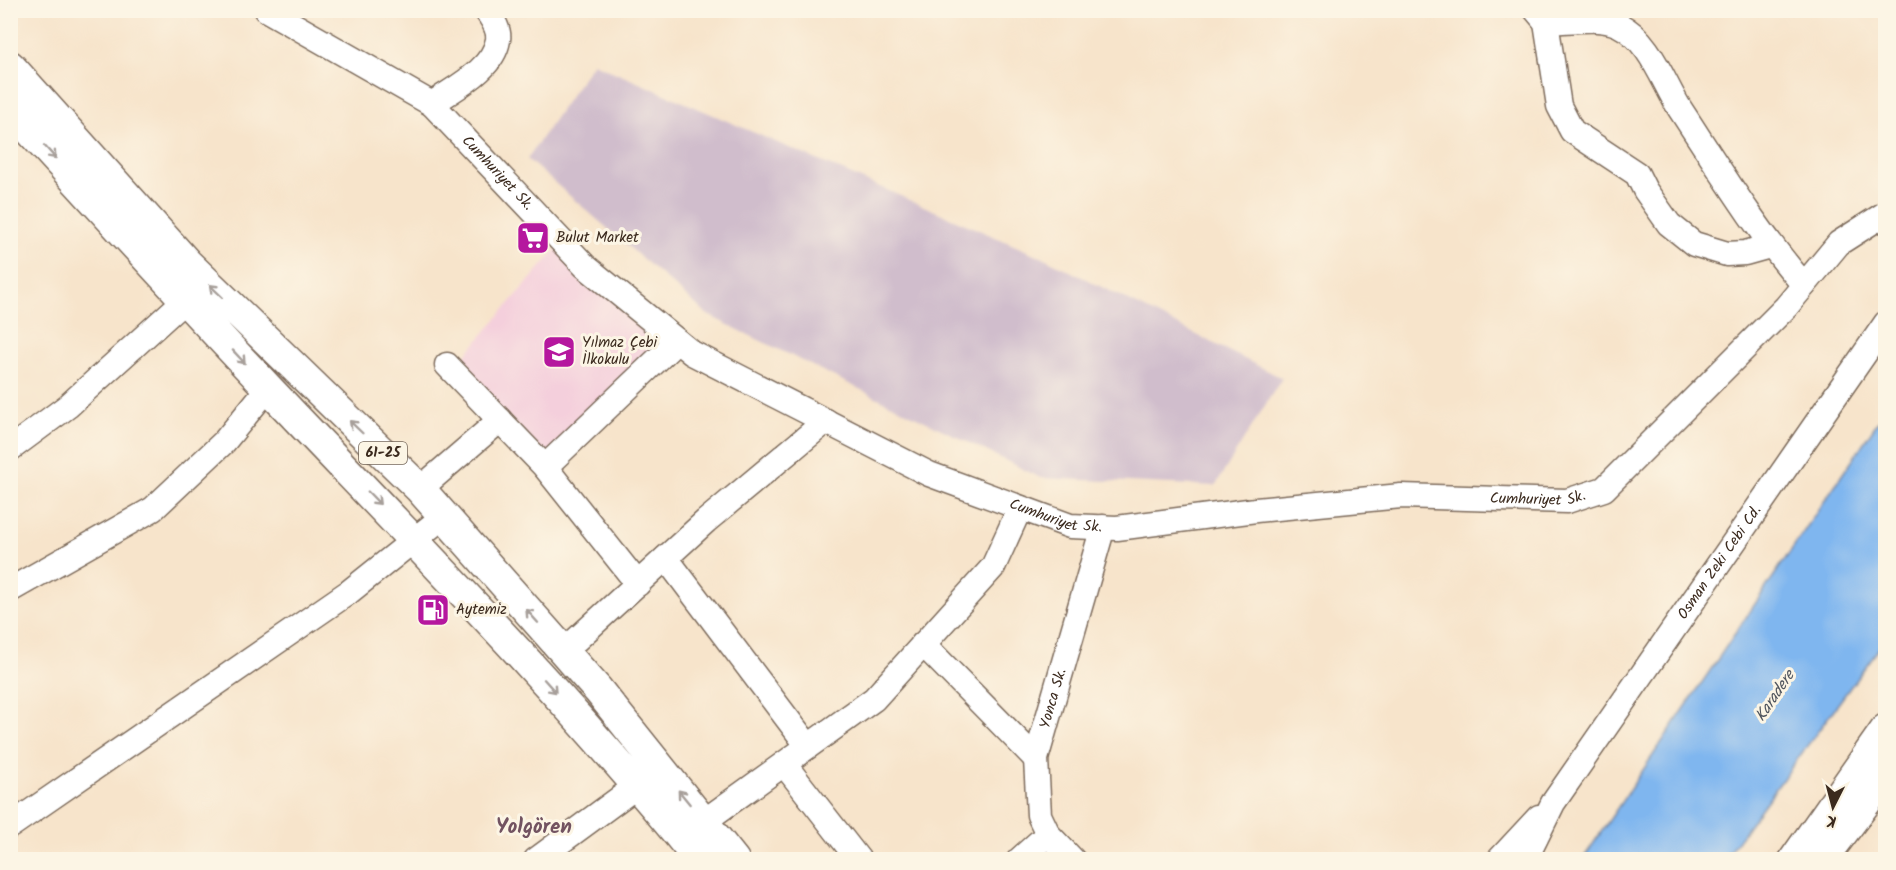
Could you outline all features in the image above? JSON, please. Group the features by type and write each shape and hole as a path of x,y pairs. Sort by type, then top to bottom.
{"main road":[{"name":"61-25","path":"10,66 187,263 420,489 564,651 734,860"},
{"name":"61-25","path":"10,109 185,300 414,540 638,785 699,860"},
{"path":"1794,860 1886,729"},
{"path":"1831,857 1886,776"}],"street":[{"name":"Cumhuriyet Sk.","path":"267,10 432,104 585,266 692,353 929,474 1070,526 1103,527 1401,496 1567,501 1604,489 1786,307 1839,243 1886,213"},
{"path":"432,104 486,64 498,39 495,23 486,10"},
{"path":"1770,246 1745,253 1727,254 1694,244 1669,224 1645,190 1638,174 1572,131 1559,106 1541,16 1608,16 1638,39 1676,103 1770,246 1804,285"},
{"path":"10,448 68,406 185,300"},
{"name":"Osman Zeki Cebi Cd.","path":"1499,860 1553,802 1886,323"},
{"path":"545,467 677,341"},
{"path":"447,365 545,467 638,584"},
{"path":"10,590 153,509 224,442 268,388"},
{"path":"420,489 500,420"},
{"path":"564,651 666,558 826,421"},
{"path":"703,822 874,699 993,567 1020,508"},
{"path":"10,826 349,592 444,516"},
{"name":"Yonca Sk.","path":"1048,834 1040,815 1036,759 1103,527"},
{"path":"666,558 808,746"},
{"path":"923,644 1036,759"},
{"path":"784,764 859,860"},
{"path":"536,860 638,785"},
{"name":"Osman Zeki Cebi Cd.","path":"1525,860 1553,802"},
{"path":"1019,860 1048,834 1073,860"}],"shaded area":[{"path":"593,63 1046,259 1282,378 1215,486 1041,478 708,315 527,159"},
{"name":"Yılmaz Çebi İlkokulu","path":"559,246 661,339 547,456 457,365"}],"water":[{"name":"Karadere","path":"1885,411 1885,640 1724,859 1583,859"}],"place":[{"name":"Bulut Market","path":"533,238"},
{"name":"Yılmaz Çebi İlkokulu","path":"559,352"},
{"name":"Aytemiz","path":"433,610"}],"district":[{"name":"Yolgören","path":"534,827"}]}
